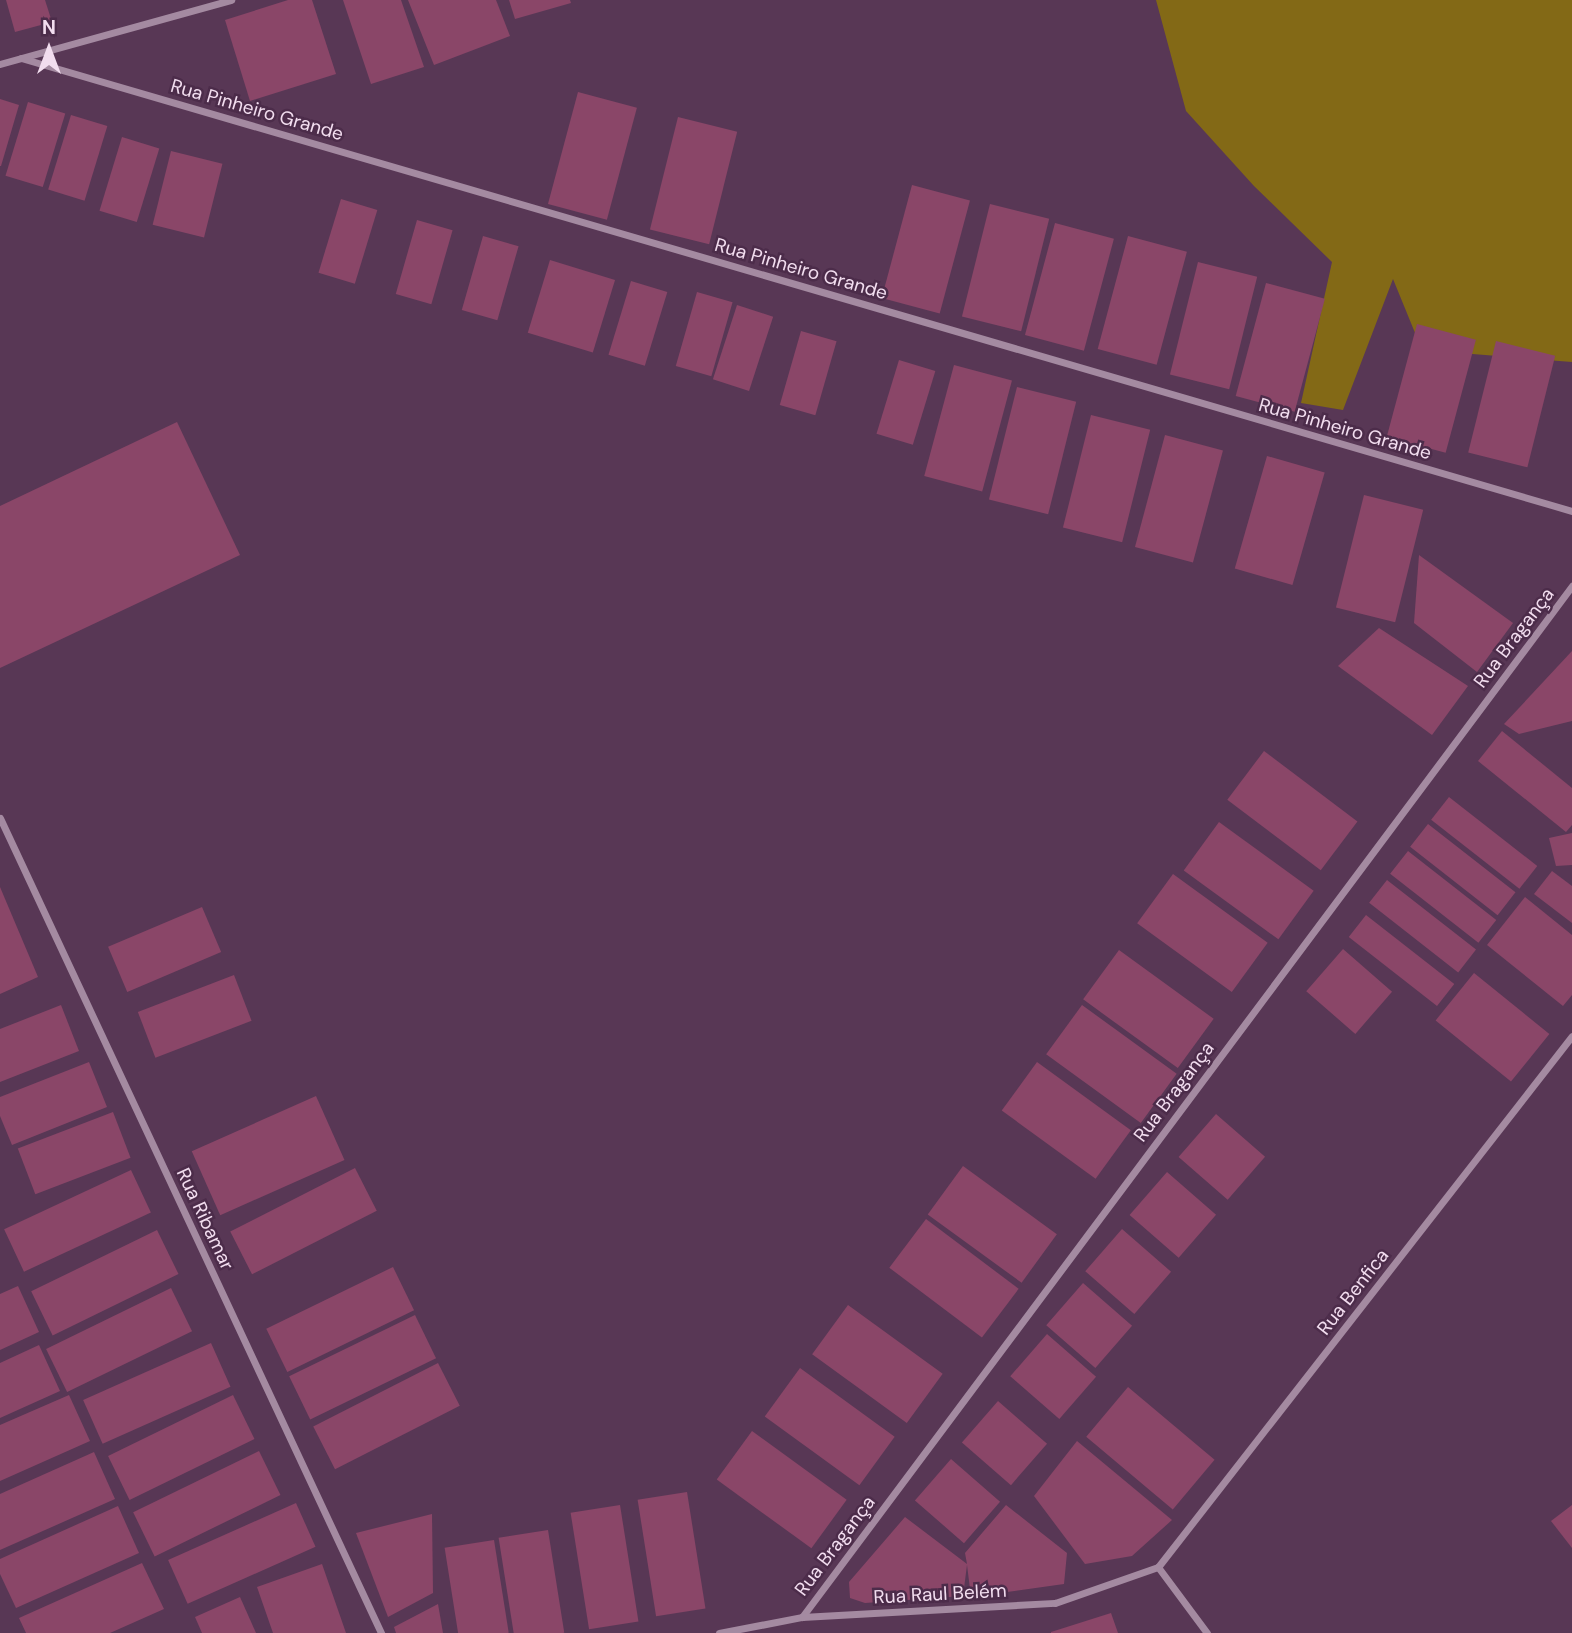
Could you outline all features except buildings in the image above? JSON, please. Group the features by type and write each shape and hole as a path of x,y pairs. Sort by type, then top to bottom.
{"street":[{"path":"0,64 230,0"},
{"name":"Rua Pinheiro Grande","path":"21,58 1572,511"},
{"name":"Rua Bragança","path":"802,1617 1572,586"},
{"name":"Rua Ribamar","path":"0,818 381,1633"},
{"name":"Rua Benfica","path":"1158,1567 1572,1036"},
{"path":"1158,1567 1207,1633"},
{"name":"Rua Raul Belém","path":"719,1633 802,1617 1055,1603 1158,1567"}],"shaded area":[{"path":"1156,0 1572,0 1572,362 1422,350 1393,279 1343,410 1301,403 1332,262 1254,186 1186,111"}]}
